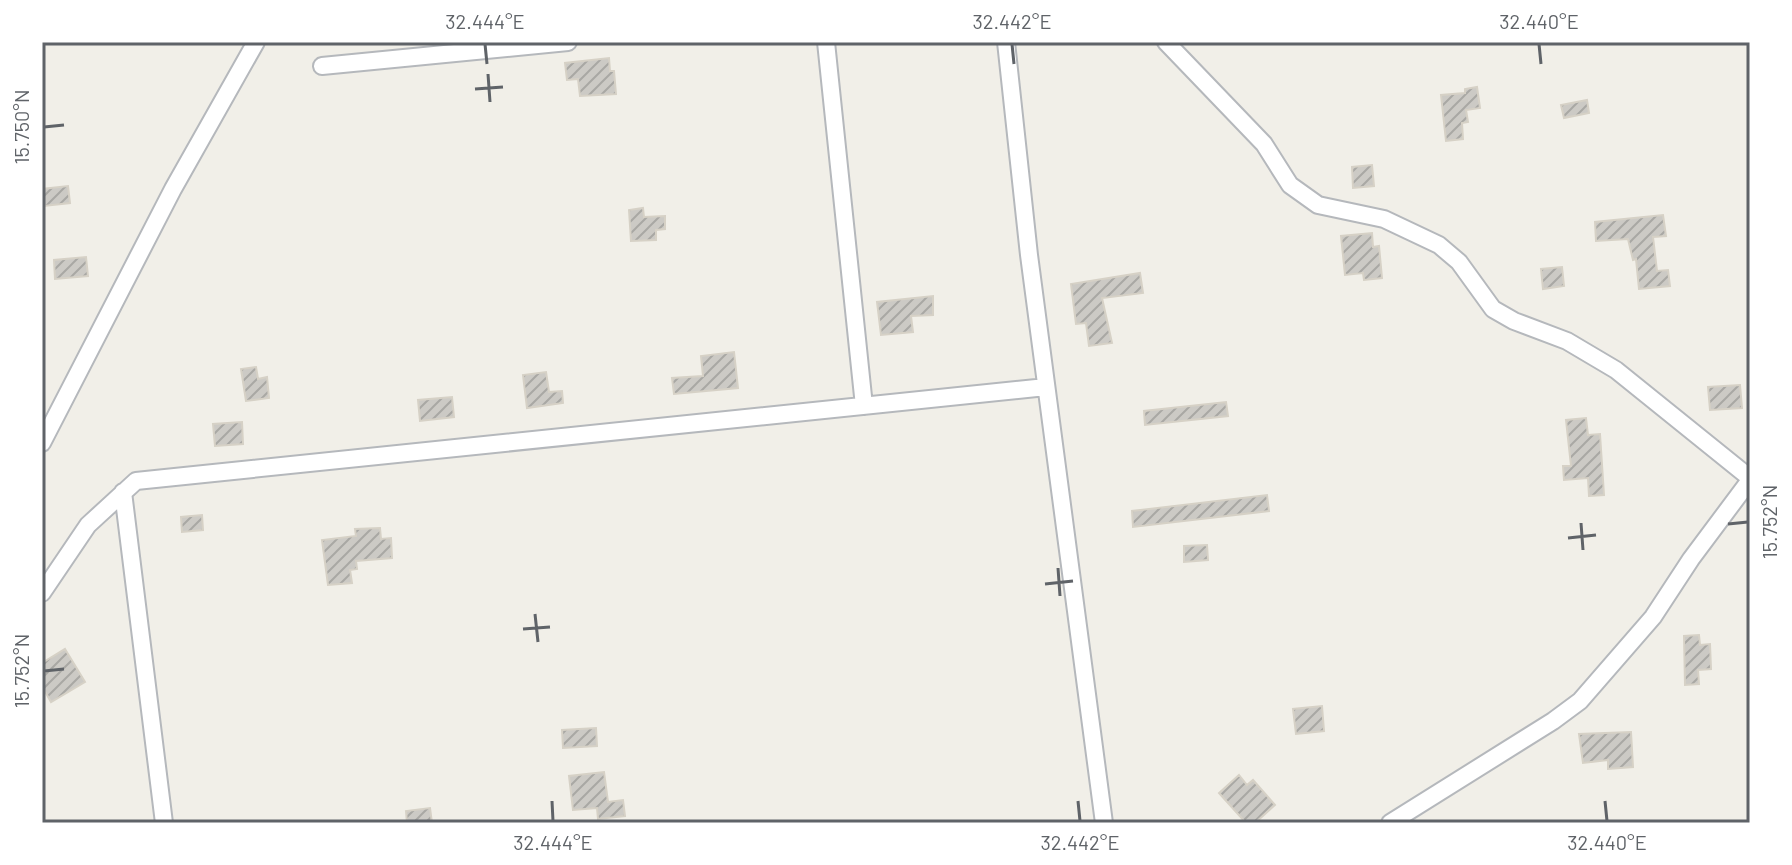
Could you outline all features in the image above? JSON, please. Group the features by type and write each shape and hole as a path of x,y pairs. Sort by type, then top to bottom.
{"street":[{"path":"42,443 173,189 256,42"},
{"path":"322,66 568,42"},
{"path":"826,42 864,406"},
{"path":"1006,42 1027,240 1104,823"},
{"path":"1166,42 1264,144 1290,185 1318,205 1384,219 1439,245 1459,262 1493,309 1514,321 1567,341 1616,370 1750,479 1653,617 1580,701 1390,823"},
{"path":"42,593 88,525 136,481 1046,387"},
{"path":"123,492 164,823"}],"building":[{"path":"609,58 610,71 614,71 616,94 580,96 578,79 567,80 565,63"},
{"path":"1477,87 1480,108 1466,110 1468,122 1462,123 1463,139 1446,141 1441,95 1465,93 1465,89"},
{"path":"1587,100 1589,113 1564,118 1561,105"},
{"path":"1372,165 1374,186 1353,188 1352,167"},
{"path":"68,186 70,203 44,206 42,189"},
{"path":"643,208 644,217 665,216 665,229 656,230 656,240 631,241 629,210"},
{"path":"1663,215 1666,236 1653,237 1657,271 1668,270 1670,286 1639,289 1636,259 1633,260 1628,239 1596,241 1595,222"},
{"path":"1372,233 1373,247 1379,246 1382,278 1364,280 1363,273 1345,275 1341,236"},
{"path":"86,257 88,276 55,279 54,260"},
{"path":"1562,267 1564,286 1543,289 1541,269"},
{"path":"1140,273 1143,293 1102,298 1112,343 1089,346 1086,323 1076,324 1071,284"},
{"path":"933,296 933,315 911,316 913,332 881,335 877,302"},
{"path":"734,352 738,388 674,394 672,378 703,376 701,356"},
{"path":"256,367 258,379 267,377 269,398 246,401 241,369"},
{"path":"546,372 549,392 562,391 563,403 527,408 523,375"},
{"path":"1740,385 1742,408 1710,410 1708,387"},
{"path":"452,397 454,417 420,421 418,400"},
{"path":"1226,402 1228,416 1145,425 1144,411"},
{"path":"1586,418 1588,435 1600,434 1604,495 1589,496 1588,478 1564,480 1563,466 1571,466 1566,420"},
{"path":"242,422 243,444 215,446 213,424"},
{"path":"1267,495 1269,511 1133,527 1132,511"},
{"path":"202,515 203,530 182,532 181,517"},
{"path":"380,528 381,539 391,538 392,558 356,561 357,569 350,570 352,583 328,585 322,540 356,536 355,529"},
{"path":"1207,545 1208,560 1184,562 1184,546"},
{"path":"1699,635 1700,645 1710,644 1711,669 1698,670 1699,684 1685,685 1684,636"},
{"path":"65,649 85,682 51,702 42,686 42,663"},
{"path":"1322,706 1324,731 1296,734 1293,709"},
{"path":"596,728 597,746 563,748 562,730"},
{"path":"1631,732 1633,767 1608,769 1608,760 1583,763 1579,734"},
{"path":"604,772 608,802 623,800 625,816 598,819 597,808 573,810 569,776"},
{"path":"1239,775 1247,785 1253,780 1275,805 1255,823 1246,823 1219,793"},
{"path":"430,808 432,823 407,823 406,811"}]}
